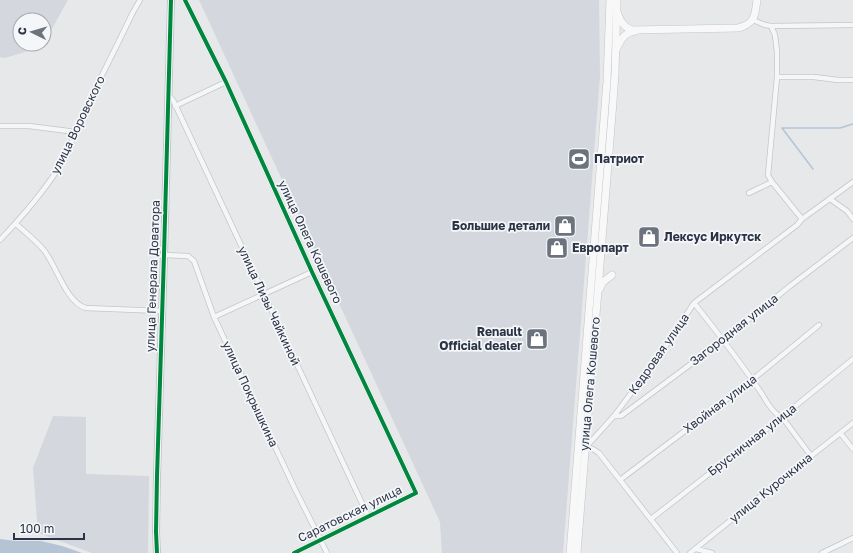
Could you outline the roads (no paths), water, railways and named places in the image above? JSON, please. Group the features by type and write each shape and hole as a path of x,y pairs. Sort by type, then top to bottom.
{"main road":[{"name":"улица Олега Кошевого","path":"577,553 616,52 613,12 610,0"},
{"name":"улица Олега Кошевого","path":"570,553 613,12 617,0"},
{"path":"616,52 623,37 628,33 636,31 745,27 753,20 757,0"},
{"path":"613,12 623,25 636,31"},
{"path":"598,298 603,282 612,276"}],"street":[{"name":"улица Воровского","path":"0,240 16,224 42,191 58,167 140,0"},
{"name":"улица Генерала Доватора","path":"157,553 157,484 171,0"},
{"name":"улица Олега Кошевого","path":"185,0 226,82 312,272 416,493"},
{"path":"753,20 771,26 853,25"},
{"path":"771,26 775,35 777,77 768,174 772,182 802,219"},
{"path":"777,77 814,77 853,80"},
{"path":"175,106 226,82"},
{"name":"улица Лизы Чайкиной","path":"168,97 173,100 368,516"},
{"path":"0,126 29,126 76,132"},
{"path":"749,193 772,182"},
{"name":"Кедровая улица","path":"585,448 614,416 658,356 694,303 797,225 802,219 853,182"},
{"path":"830,199 847,211 853,219"},
{"path":"16,224 44,250 68,293 81,307 162,311"},
{"name":"Загородная улица","path":"614,416 621,416 723,340 853,238"},
{"name":"улица Покрышкина","path":"164,255 188,256 194,261 214,317 294,487 327,553"},
{"path":"214,317 312,272"},
{"path":"694,303 723,340 777,415 782,417 811,456"},
{"name":"Хвойная улица","path":"620,480 752,380 819,325"},
{"name":"Брусничная улица","path":"651,519 782,417 853,359"},
{"name":"улица Курочкина","path":"690,553 853,423"},
{"path":"841,434 853,449"},
{"path":"585,448 593,449 599,453 677,553"},
{"name":"Саратовская улица","path":"294,553 416,493"},
{"path":"822,553 853,538"},
{"path":"696,549 712,553"}],"water":[{"path":"0,539 16,541 41,541 82,553 0,553"}],"waterway":[{"path":"813,169 782,128 840,128 853,124"}],"place":[{"name":"Патриот","path":"579,159"},
{"name":"Большие детали","path":"565,226"},
{"name":"Лексус Иркутск","path":"649,237"},
{"name":"Европарт","path":"557,248"},
{"name":"Renault Official dealer","path":"537,339"}]}
